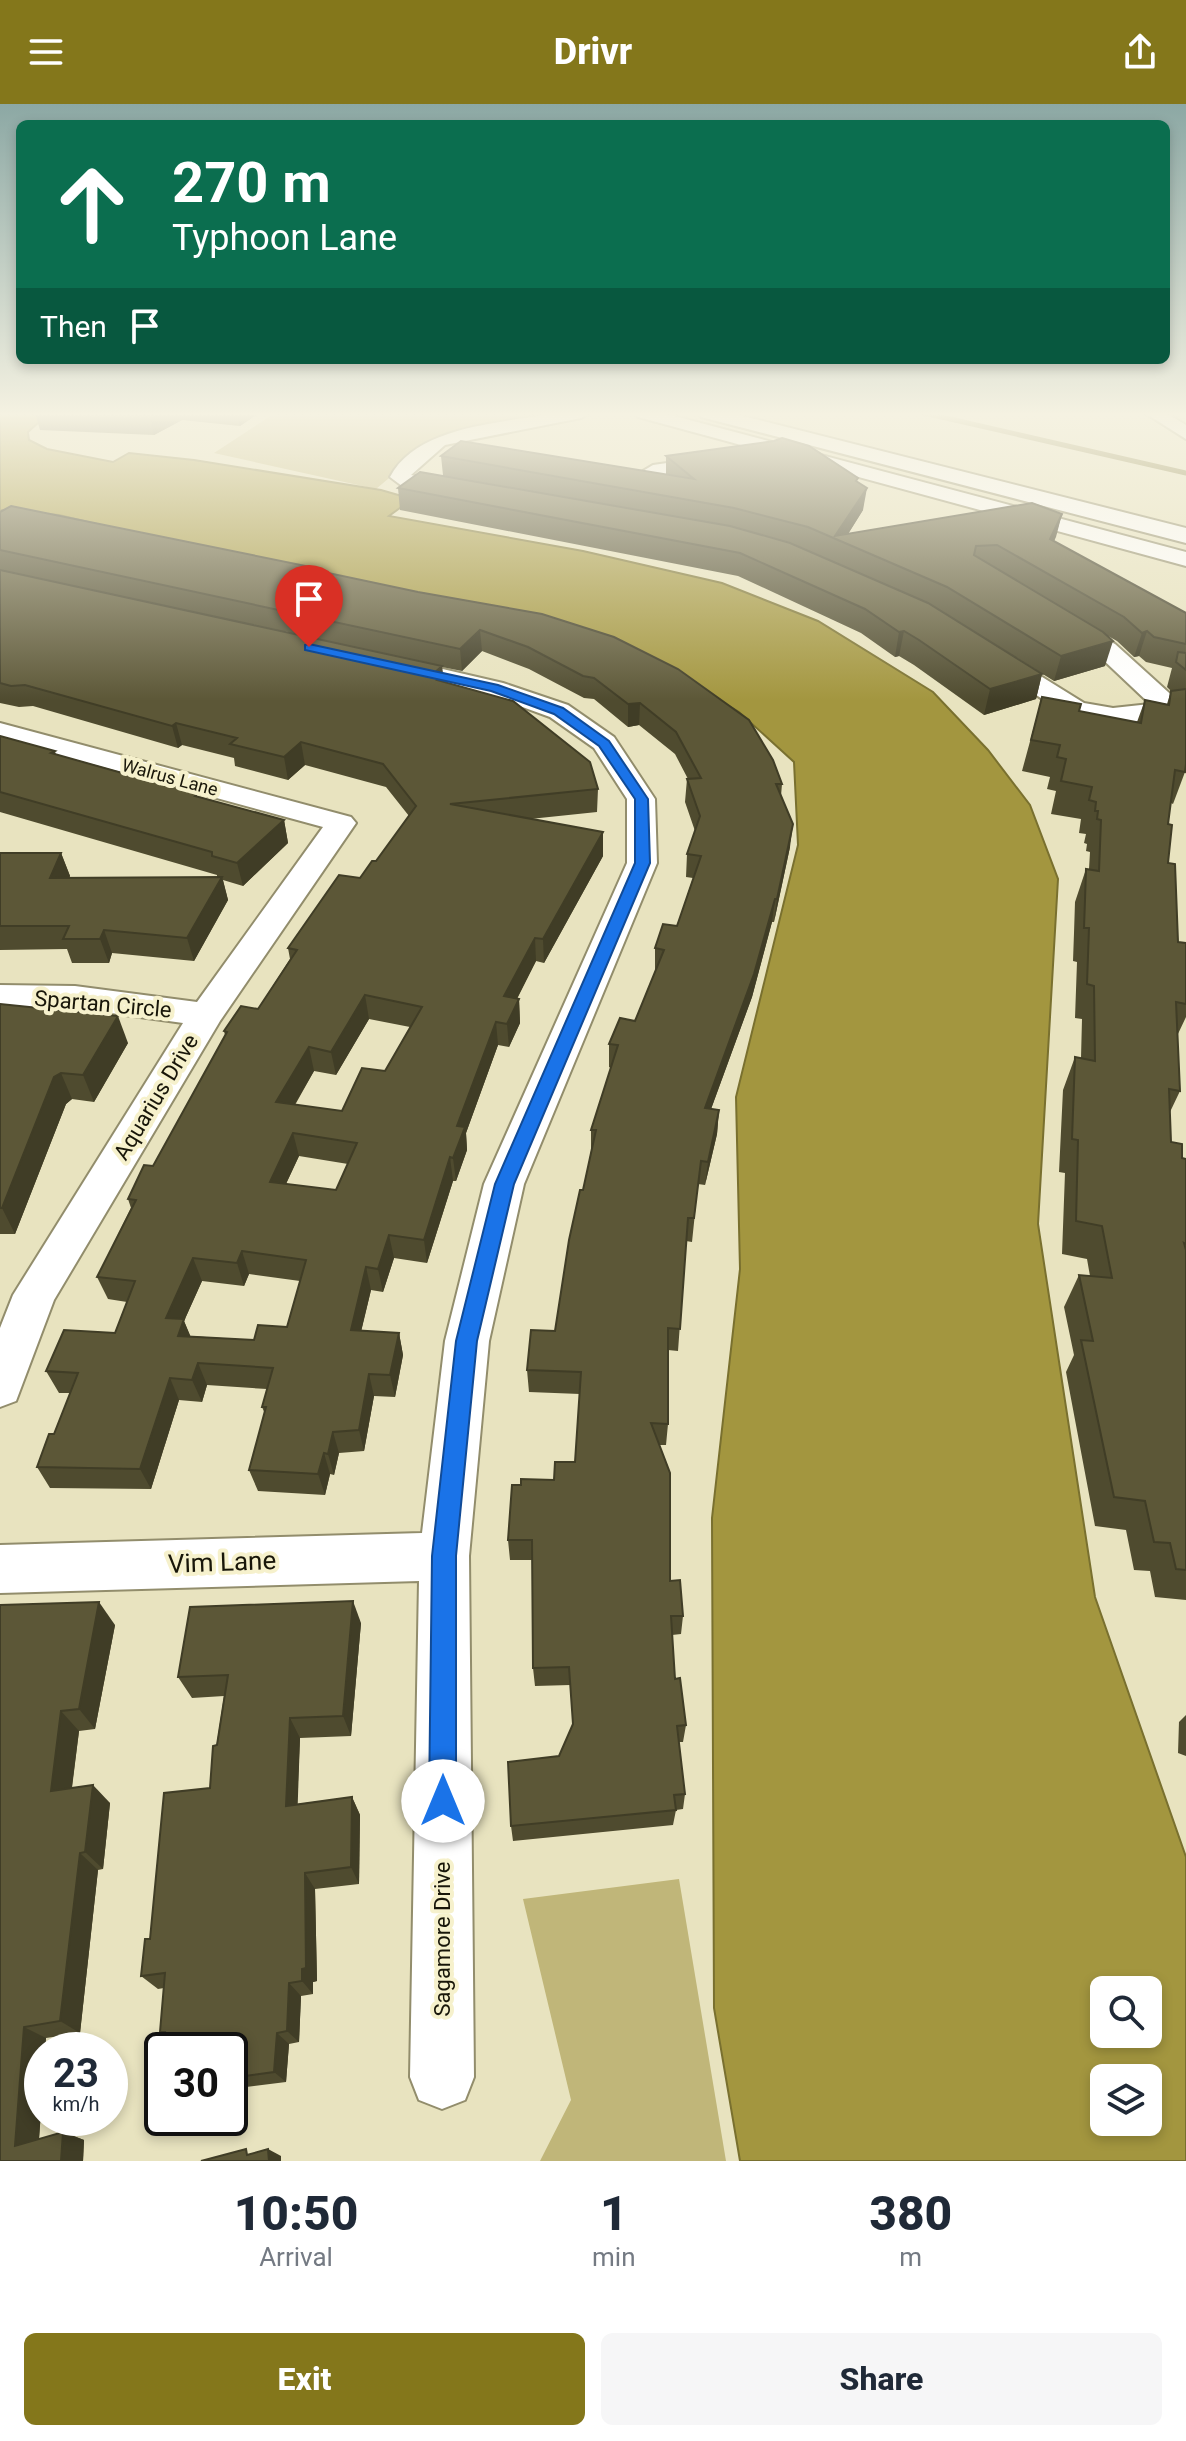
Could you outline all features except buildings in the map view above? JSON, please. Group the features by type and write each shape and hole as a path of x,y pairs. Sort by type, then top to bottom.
{"street":[{"path":"1007,509 1186,559"},
{"path":"1081,509 1186,536"},
{"path":"975,526 1035,516"},
{"path":"1051,617 1106,649 1179,709"},
{"path":"972,644 1076,710 1113,716 1179,709"},
{"name":"Sagamore Drive","path":"370,661 507,692 559,711 604,743 641,799 642,863 504,1184 467,1341 444,1556 442,2077"},
{"name":"Walrus Lane","path":"0,731 341,823"},
{"name":"Aquarius Drive","path":"0,1387 17,1296 206,1015 341,823"},
{"name":"Spartan Circle","path":"0,996 75,997 206,1015"},
{"name":"Vim Lane","path":"0,1569 444,1556"}],"shaded area":[{"path":"0,509 398,509 389,516 583,551 722,583 818,621 933,692 988,750 1030,805 1058,879 1038,1224 1095,1597 1186,1857 1186,2161 740,2161 714,2008 712,1518 740,1269 736,1097 798,845 794,762 739,712 667,669 311,575 59,515"},
{"path":"679,1879 726,2161 540,2161 571,2100 523,1899"}],"route":[{"path":"309,647 494,688 559,711 604,743 641,799 642,863 504,1184 467,1341 444,1556 443,1801"}]}
